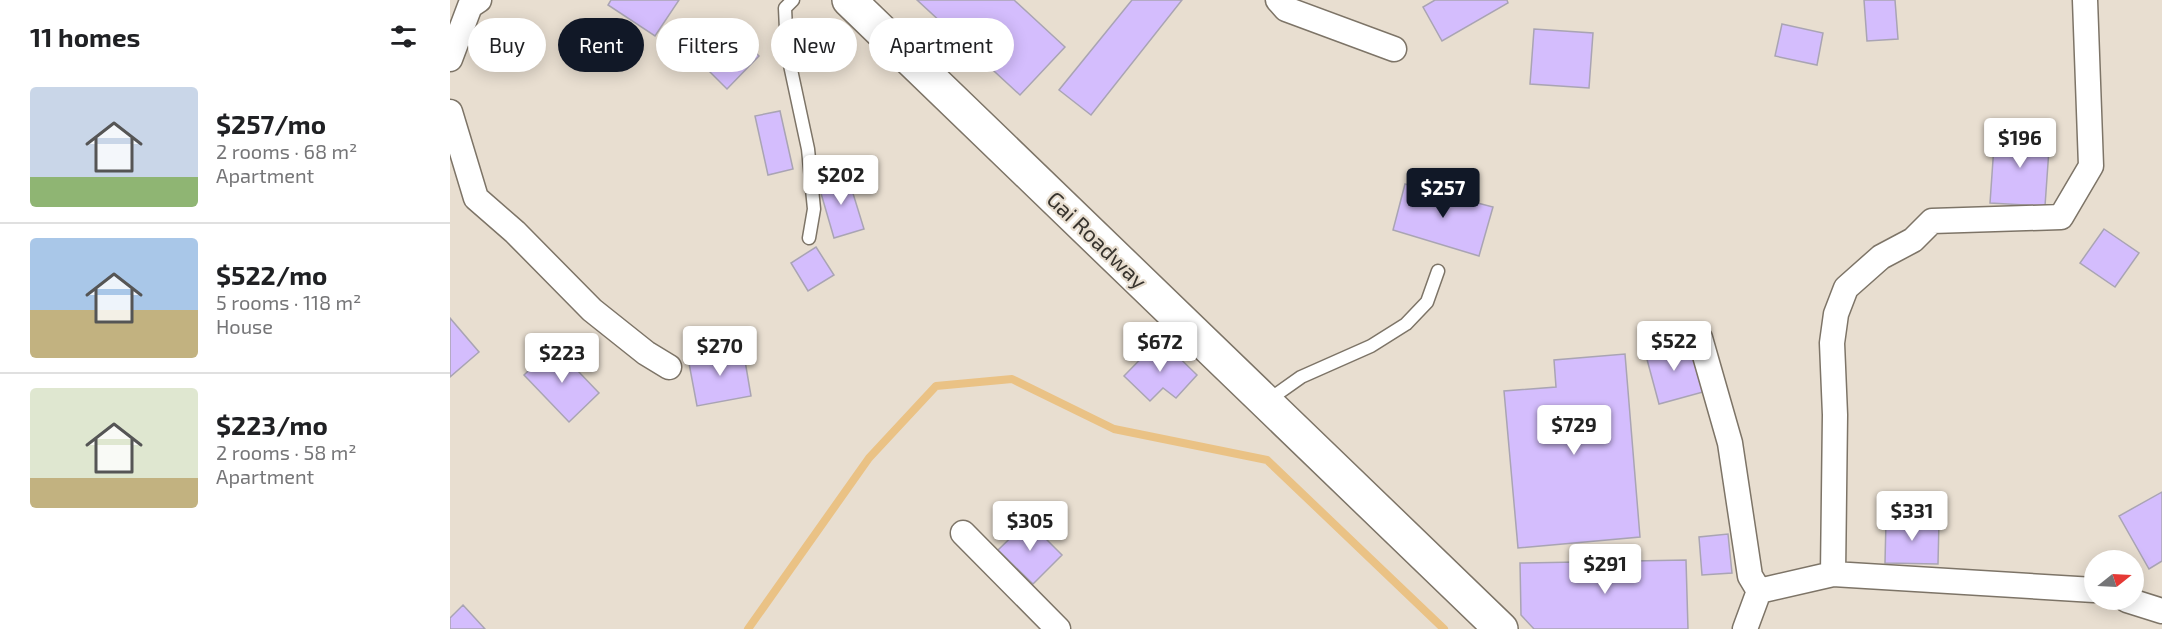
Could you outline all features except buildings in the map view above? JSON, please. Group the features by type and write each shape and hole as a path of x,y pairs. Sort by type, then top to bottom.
{"main road":[{"name":"Gai Roadway","path":"849,0 1501,629"}],"street":[{"path":"450,59 470,6 479,0"},
{"path":"1278,0 1286,9 1394,50"},
{"path":"1833,574 1832,343 1836,314 1846,288 1881,257 1913,240 1932,221 2061,217 2091,166 2085,0"},
{"path":"450,112 476,198 515,232 592,310 646,353 669,367"},
{"path":"1700,338 1730,443 1750,576 1759,591"},
{"path":"963,533 1058,629"},
{"path":"1759,591 1833,574 2084,589"},
{"path":"1745,629 1759,591"},
{"path":"2144,605 2162,611"}],"lane":[{"path":"793,0 785,8 787,40 808,149 814,209 809,238"},
{"path":"1266,402 1301,377 1371,346 1406,324 1427,302 1438,271"}],"waterway":[{"path":"748,629 869,458 936,386 1012,379 1114,429 1267,460 1444,629"}]}
